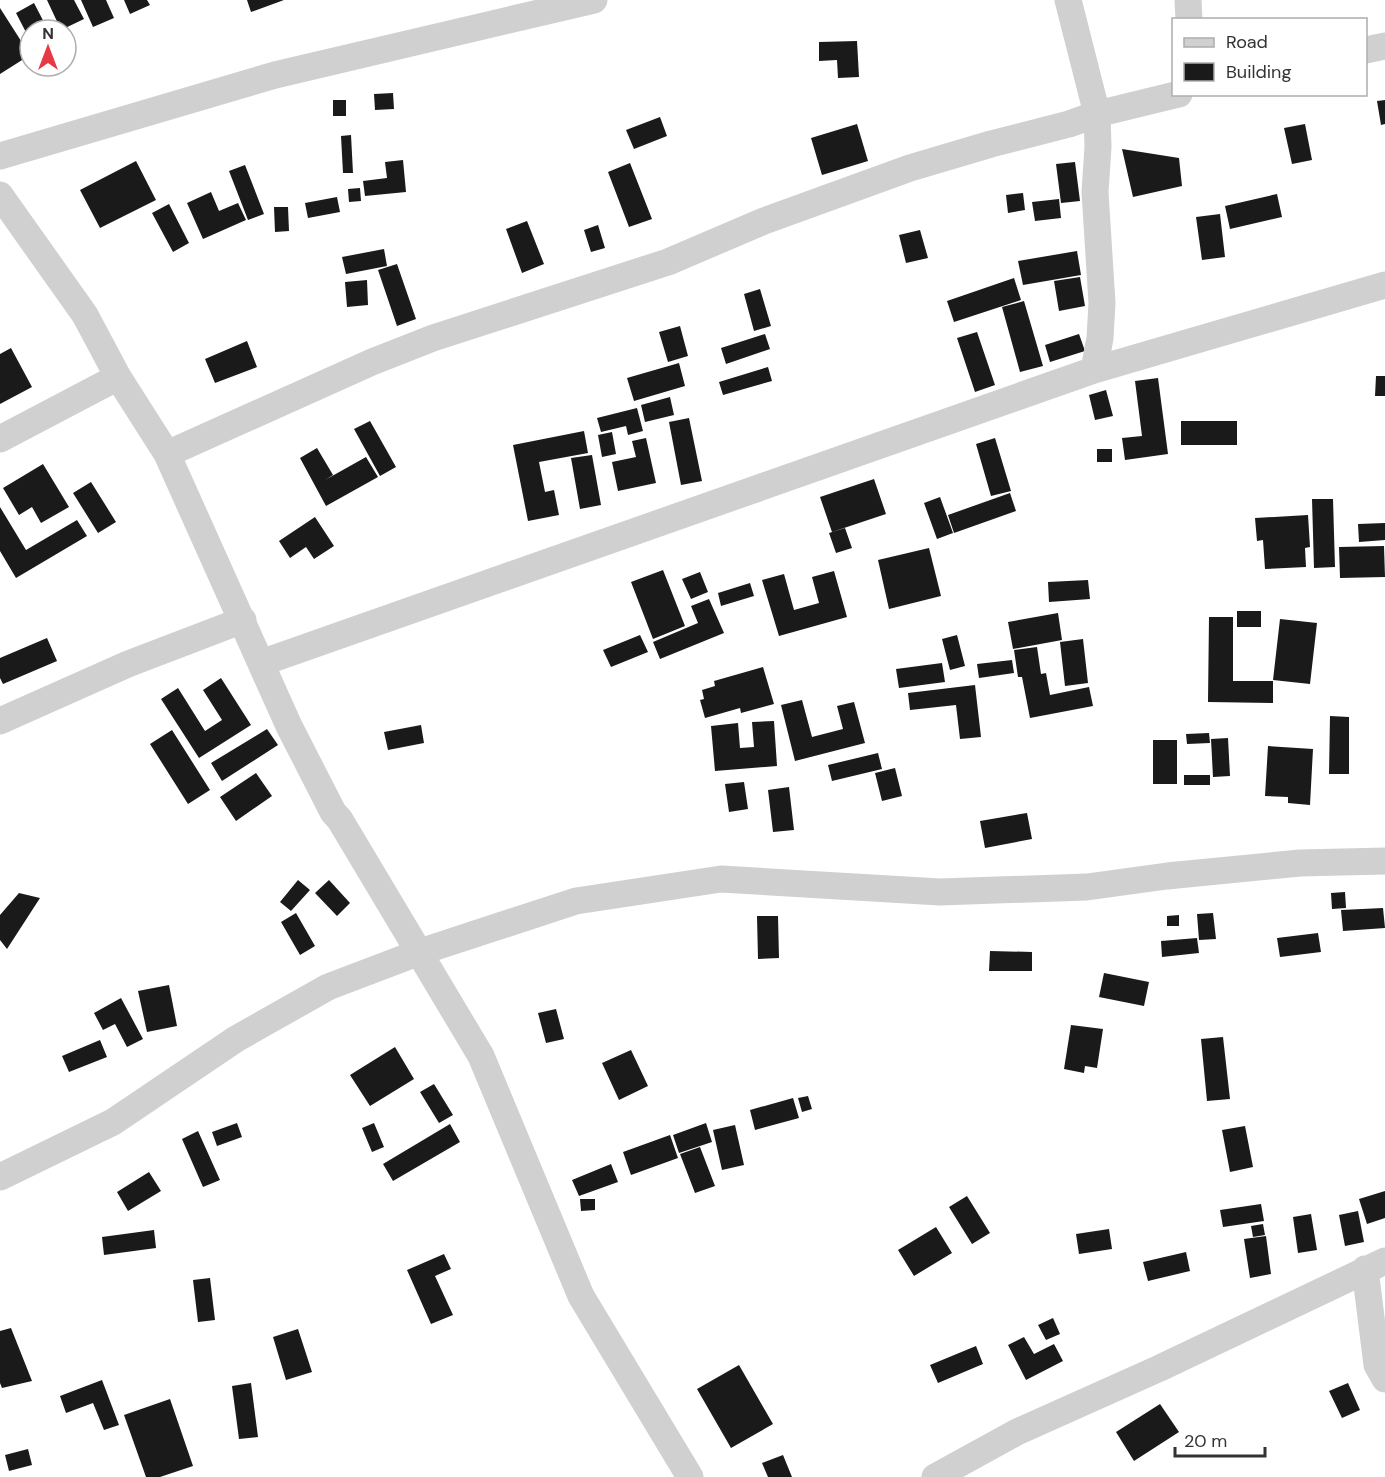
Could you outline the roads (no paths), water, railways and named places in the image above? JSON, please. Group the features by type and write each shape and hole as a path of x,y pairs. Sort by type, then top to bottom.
{"street":[{"path":"0,156 275,75 594,0"},
{"path":"1068,0 1097,114 1098,147 1095,192 1102,303 1100,338 1094,370"},
{"path":"1188,0 1189,18"},
{"path":"1367,50 1385,45"},
{"path":"167,454 372,362 433,338 668,262 764,221 910,168 1048,130 1172,91"},
{"path":"2,200 85,315 118,376 167,454 289,726 333,812 340,820 481,1056 581,1296 690,1477"},
{"path":"261,663 1094,370 1385,285"},
{"path":"0,439 118,376"},
{"path":"0,721 128,664 243,620"},
{"path":"0,1177 113,1122 236,1039 328,987 420,952 576,901 721,879 940,892 1087,887 1167,876 1300,863 1385,861"},
{"path":"935,1477 1017,1432 1160,1368 1375,1265 1377,1365 1385,1379"}]}
